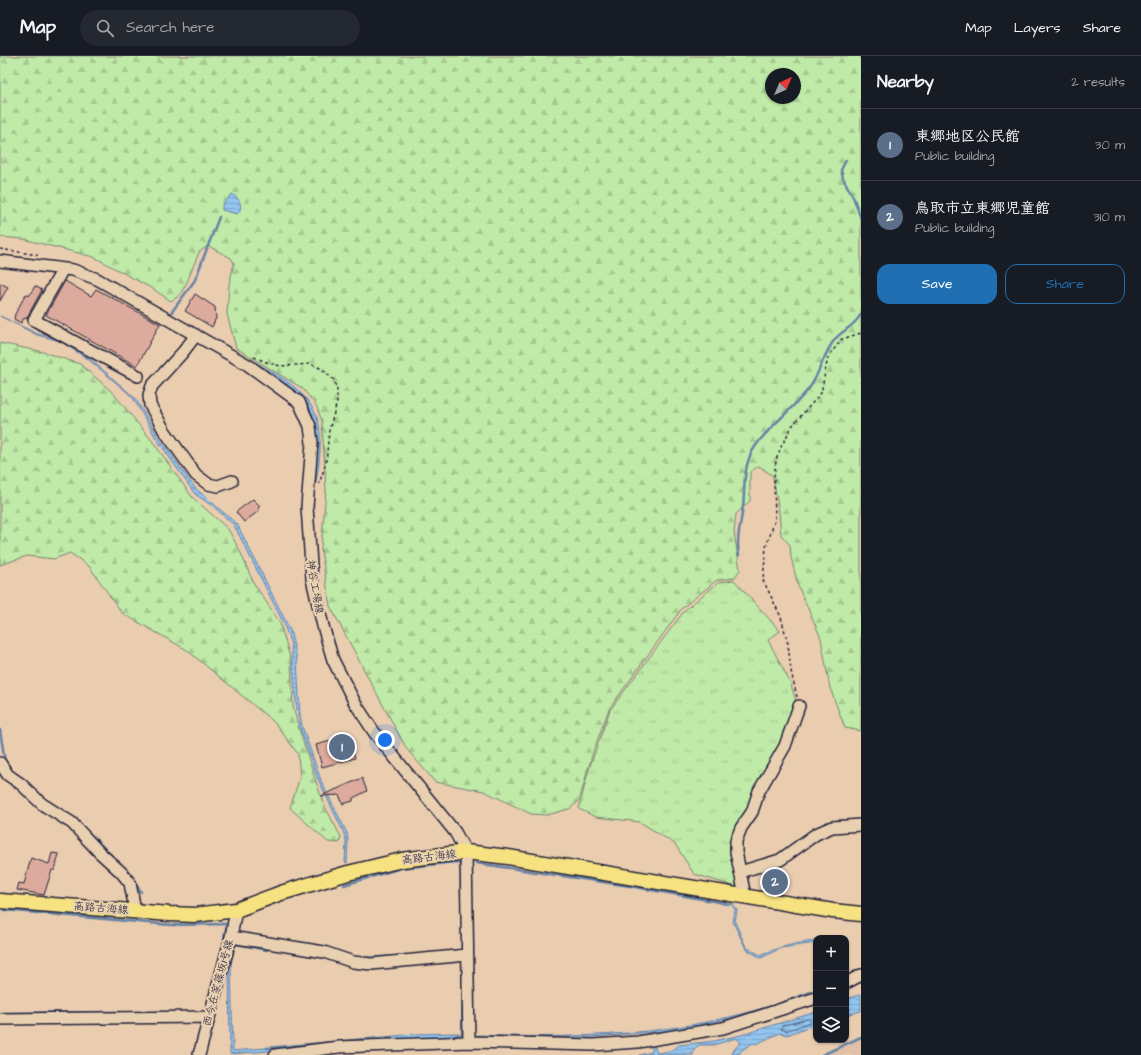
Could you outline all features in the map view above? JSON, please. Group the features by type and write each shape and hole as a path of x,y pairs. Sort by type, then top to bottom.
{"main road":[{"name":"高路古海線","path":"0,901 195,915 236,910 281,893 348,873 402,860 466,852 508,857 833,911 861,914"}],"street":[{"name":"神谷工場線","path":"0,261 73,270 97,279 248,365 299,402 310,426 312,443 307,507 312,578 323,626 333,660 355,703 374,732 451,827 466,852"},
{"path":"63,269 34,320 138,376"},
{"path":"196,335 183,352 152,386 149,395 150,405 164,430 196,475 208,484 218,486 232,481"},
{"path":"745,896 736,852 736,841 741,828 752,812 759,791 785,746 799,706"},
{"path":"0,763 8,775 21,784 42,804 72,823 99,852 121,872 130,884 135,910"},
{"path":"740,872 780,860 816,834 832,827 861,825"},
{"path":"466,852 470,1042"},
{"name":"西今在家篠坂1号線","path":"199,1055 231,937 236,910"},
{"path":"231,937 324,952 353,962 371,964 467,955"},
{"path":"849,981 861,975"},
{"path":"275,1055 339,1047 470,1042 593,1045 638,1042 723,1028 813,999"},
{"path":"0,1019 209,1017"}],"path":[{"path":"799,706 790,671 788,644 781,617 763,580 766,547 775,520 774,478 776,460 792,426 821,393 828,357 842,339 861,333"}],"shaded area":[{"path":"861,1038 861,1055 824,1055 851,1043"}],"green space":[{"path":"0,56 861,56 861,731 845,728 830,688 821,638 798,586 791,557 790,545 781,535 773,476 759,466 750,472 750,501 736,514 734,532 740,570 734,578 717,580 682,608 609,709 593,752 579,801 569,809 547,815 531,814 484,791 435,782 406,748 330,606 321,549 326,490 322,421 316,405 302,388 236,348 227,314 229,285 234,263 231,258 208,246 199,252 187,282 179,296 171,301 153,289 94,257 23,239 0,237"},
{"path":"0,343 43,352 80,364 113,393 153,442 192,497 228,529 240,551 253,582 280,623 291,661 293,707 298,726 323,803 341,837 339,843 328,842 290,808 300,777 298,754 275,723 187,650 122,613 89,566 70,553 54,559 27,556 0,565"},
{"path":"734,580 780,631 768,640 790,682 795,698 792,723 750,811 736,830 740,888 694,874 675,844 640,822 596,817 579,809 588,772 610,710 685,610 719,582"}],"water":[{"path":"232,194 237,198 241,206 237,214 222,210 222,205"},
{"path":"0,316 38,334 61,340 90,359 109,375 135,398 158,436 195,488 237,524 290,630 297,659 302,726 322,783 347,833 347,863 345,862 346,840 343,831 317,777 300,728 296,703 291,645 284,624 234,525 214,507 195,494 156,438 133,398 127,392 89,360 60,341 37,335"},
{"path":"232,349 271,371 296,388 314,411 319,425 320,440 316,483 314,483 317,454 316,425 304,400 282,381 231,351"},
{"path":"722,902 733,904 737,910 735,922 746,947 760,955 781,948 761,958 746,949 733,922 735,910 732,905 722,904"},
{"path":"813,941 813,943 781,948 794,944"},
{"path":"236,943 231,964 233,1051 415,1034 459,1033 458,1037 230,1054 229,964"},
{"path":"813,990 797,998 749,1014 678,1030 593,1037 477,1037 477,1035 607,1035 650,1031 692,1025 734,1016 775,1004"},
{"path":"861,994 861,1011 849,1014 849,998"},
{"path":"813,1013 813,1025 787,1035 780,1033 756,1044 753,1043 742,1050 739,1054 732,1055 733,1051 741,1042 736,1038 714,1045 699,1045 693,1050 693,1055 639,1055 652,1052 652,1045 654,1045 657,1053 666,1052 679,1045 714,1041 741,1035"}],"building":[{"path":"65,281 91,296 96,289 160,324 137,366 46,315"},
{"path":"0,283 8,287 0,301"},
{"path":"35,286 42,290 26,319 24,318 21,323 14,319 15,314 26,294 29,296"},
{"path":"195,294 215,307 216,318 212,327 185,311"},
{"path":"253,499 260,506 258,508 260,510 244,522 236,512"},
{"path":"348,736 355,758 322,767 316,745"},
{"path":"362,778 367,791 353,798 353,801 343,804 339,795 321,796"},
{"path":"52,853 59,854 55,870 52,870 44,895 17,890 19,883 24,884 31,858 49,864"}],"waterway":[{"path":"846,160 841,170 843,178 854,199 861,219"},
{"path":"171,313 195,280 219,217"},
{"path":"739,555 738,537 743,507 745,475 748,462 754,448 810,387 827,351 835,339 852,325 861,314"},
{"path":"0,730 5,762"},
{"path":"43,798 67,814"},
{"path":"90,834 116,860"},
{"path":"344,885 401,868 456,862 461,865 461,895"},
{"path":"476,863 629,886 724,903"},
{"path":"135,882 141,892"},
{"path":"4,910 171,925 227,924 224,938"},
{"path":"235,946 236,944 267,950"},
{"path":"364,958 399,956"},
{"path":"456,1036 462,1034 463,983"},
{"path":"0,1013 117,1012"},
{"path":"193,1055 202,1024"},
{"path":"822,1055 861,1037"},
{"path":"267,1048 366,1039"}],"place":[{"name":"東郷地区公民館","path":"342,747"},
{"name":"鳥取市立東郷児童館","path":"775,882"}]}
